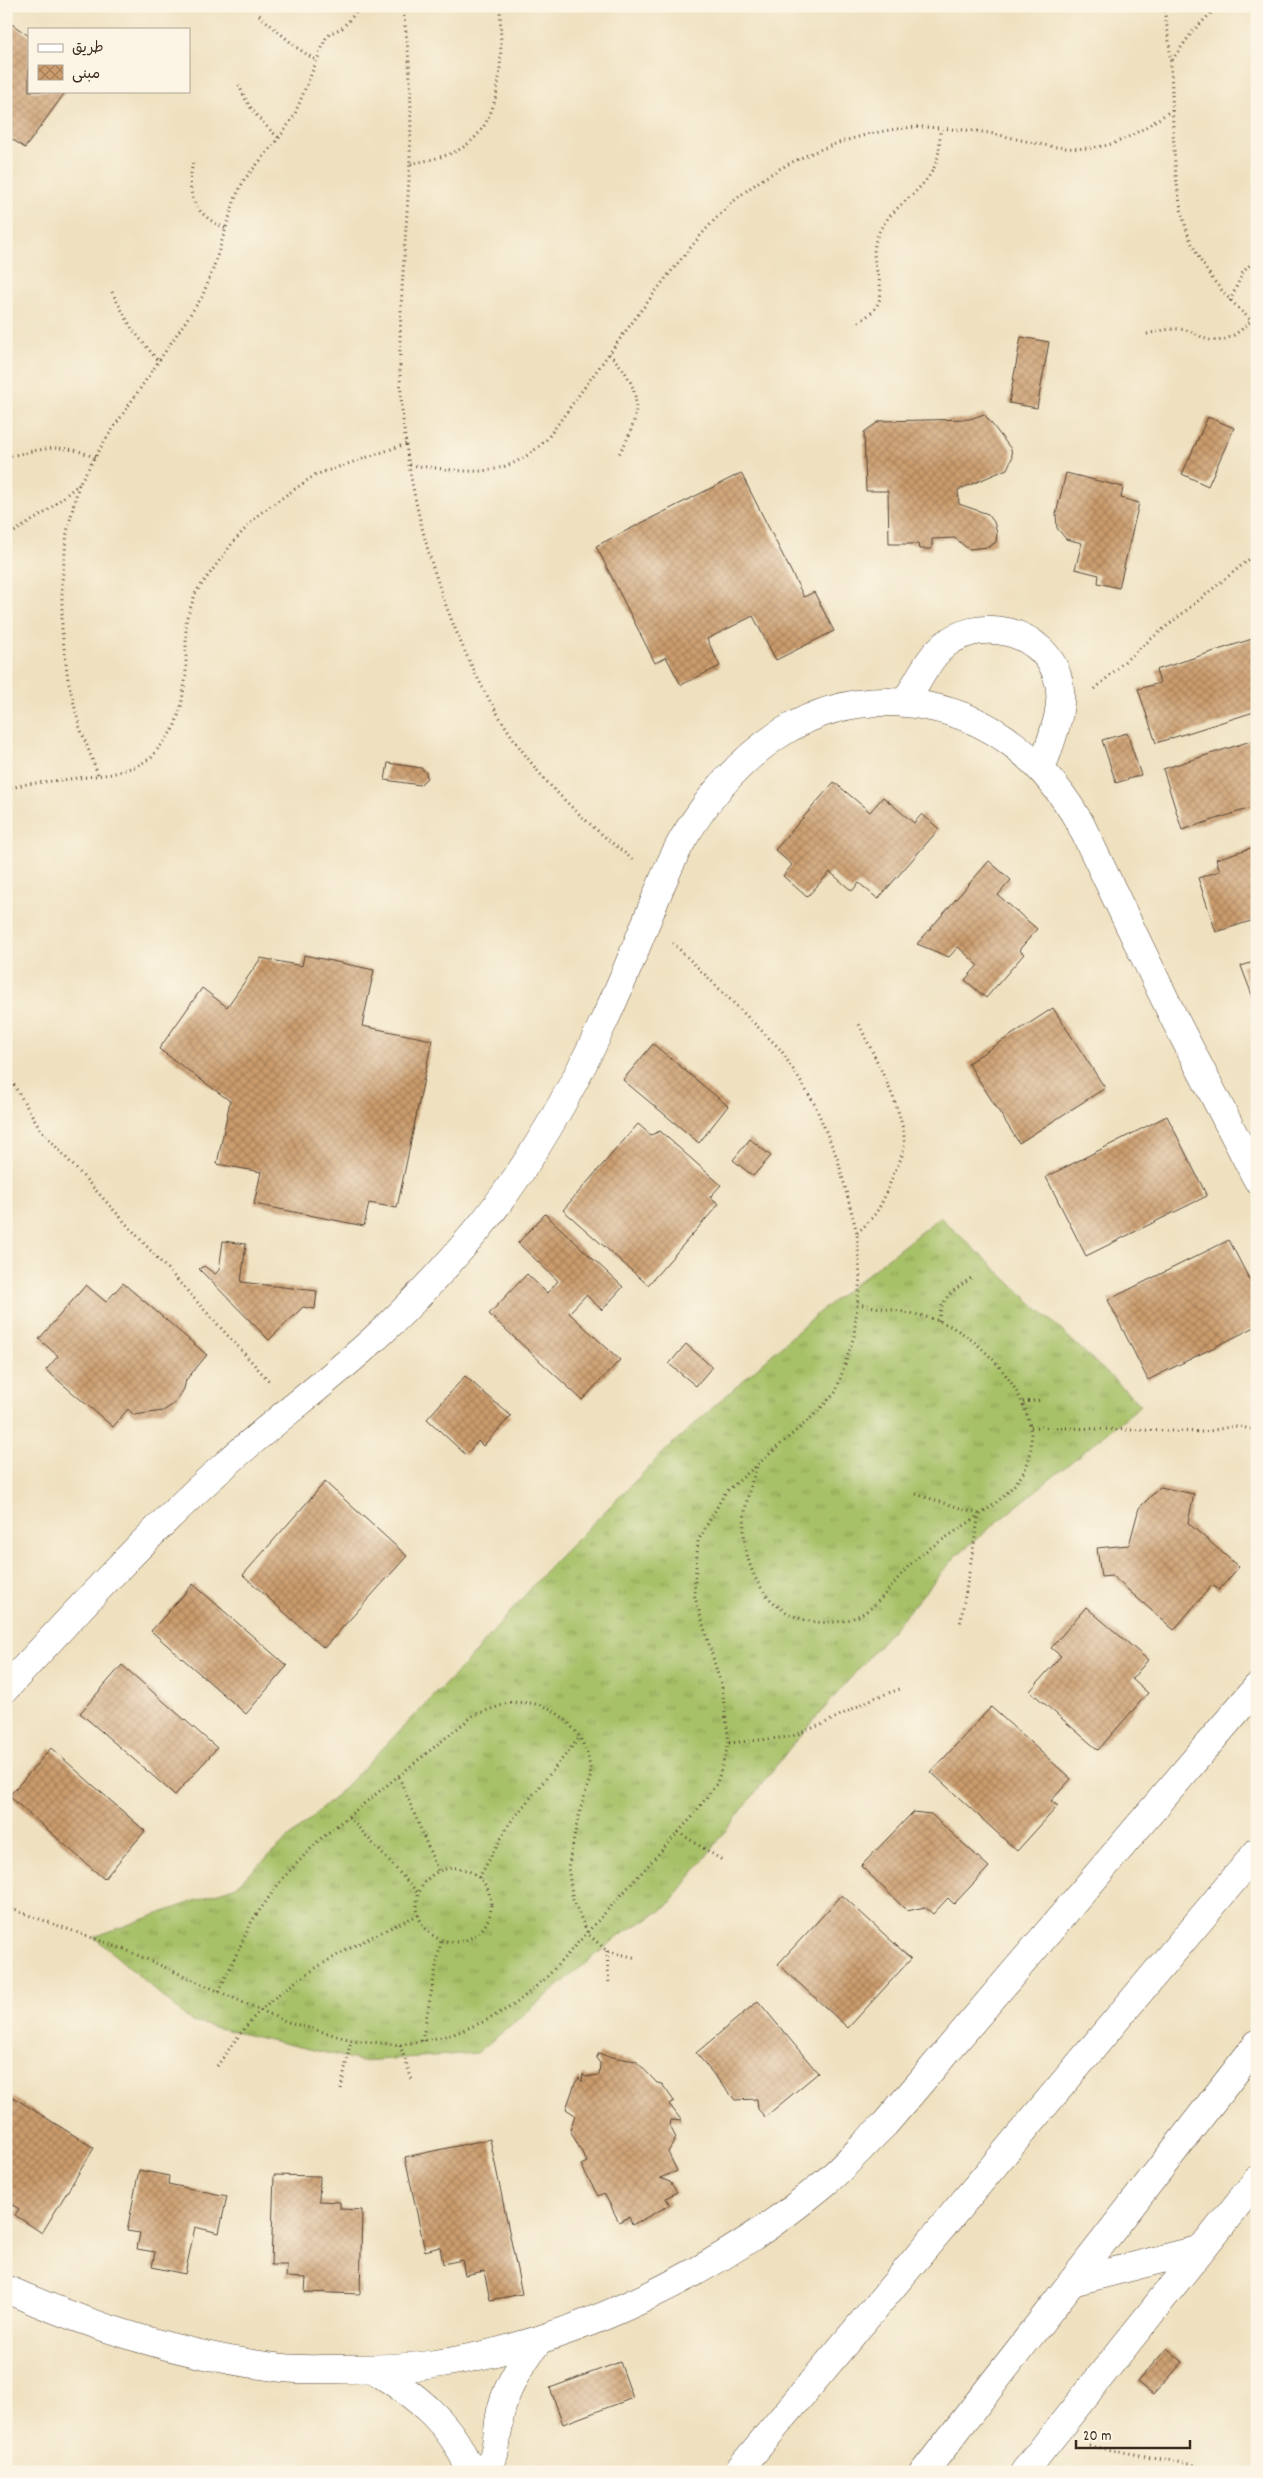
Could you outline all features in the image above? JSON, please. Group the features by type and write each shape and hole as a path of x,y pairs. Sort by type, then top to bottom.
{"street":[{"path":"905,702 938,651 958,636 983,629 1008,631 1031,641 1048,659 1059,683 1060,708 1042,768"},
{"path":"6,1688 93,1593 157,1528 292,1406 372,1342 428,1286 481,1226 528,1161 569,1093 604,1022 662,882 683,840 710,800 741,765 777,733 816,714 860,702 905,702 943,709 979,723 1012,742 1042,768 1063,794 1080,823 1117,896 1174,1018 1257,1179"},
{"path":"6,2289 47,2307 124,2335 204,2355 285,2368 372,2369 446,2362 484,2355 539,2340 616,2310 690,2274 761,2231 827,2181 902,2104 1257,1687"},
{"path":"737,2472 1257,1852"},
{"path":"924,2472 1257,2044"},
{"path":"1024,2472 1257,2180"},
{"path":"1072,2282 1201,2249"},
{"path":"372,2369 404,2388 432,2412 456,2440 470,2470 486,2469 495,2458 496,2432 511,2382 523,2360 539,2340"}],"path":[{"path":"98,774 80,728 71,689 62,631 62,581 66,542 80,484 95,458 202,296 227,229 236,196 244,180 279,138 294,116 326,38 331,33 342,28 362,6"},
{"path":"402,6 412,95 411,164 400,342 406,444 415,496 428,548 445,599 471,664 506,726 548,782 598,832 662,882"},
{"path":"411,164 441,157 463,148 491,115 498,86 500,6"},
{"path":"1163,6 1171,60 1176,169 1182,217 1201,262 1230,301 1257,326"},
{"path":"1171,60 1193,31 1218,6"},
{"path":"259,15 296,47 317,61"},
{"path":"239,85 246,102 258,120 279,138"},
{"path":"410,465 488,471 510,466 530,456 547,440 609,354 710,223 746,191 785,166 829,146 874,134 918,127 966,130 1054,148 1086,149 1117,142 1174,109"},
{"path":"859,322 870,315 878,304 882,291 875,261 875,243 881,225 893,211 925,182 938,156 940,129"},
{"path":"193,163 189,179 191,195 198,210 209,221 227,229"},
{"path":"1230,301 1244,272 1257,258"},
{"path":"112,292 132,329 159,362"},
{"path":"1146,334 1170,328 1187,330 1206,339 1220,341 1233,337 1251,320"},
{"path":"609,354 631,380 636,397 634,423 630,436 620,454"},
{"path":"6,789 98,774 112,774 137,766 151,758 174,728 181,707 186,675 186,620 192,601 196,592 234,540 259,514 315,475 406,444"},
{"path":"6,457 60,447 84,452 95,458"},
{"path":"6,537 46,512 80,484"},
{"path":"1094,690 1135,652 1257,553"},
{"path":"6,1907 126,1950 285,2021 351,2040 400,2045 462,2030 514,2006 546,1979 588,1934 678,1832 717,1783 729,1743 722,1688 694,1594 698,1541 725,1493 813,1416 836,1392 854,1336 860,1278 857,1233 838,1160 814,1103 782,1050 648,918"},
{"path":"857,1233 875,1217 880,1208 901,1160 904,1144 900,1115 858,1022"},
{"path":"6,1072 41,1130 292,1406"},
{"path":"939,1321 939,1309 944,1299 974,1276"},
{"path":"757,1466 749,1489 744,1533 753,1574 762,1590 774,1604 790,1614 807,1621 825,1623 844,1621 861,1615 876,1604 903,1570 919,1556 979,1514 1001,1497 1020,1478 1030,1454 1031,1427 1022,1402 1008,1378 976,1342 939,1321 858,1304"},
{"path":"1022,1402 1042,1400"},
{"path":"1031,1427 1204,1432 1235,1426 1257,1430"},
{"path":"916,1494 979,1514"},
{"path":"960,1625 979,1514"},
{"path":"729,1743 790,1737 823,1724 874,1698 900,1689"},
{"path":"218,1991 252,1921 282,1879 319,1840 474,1715 511,1702 532,1703 551,1710 567,1721 580,1737 588,1755 590,1775 578,1814 568,1866 573,1900 588,1934 607,1951 637,1958"},
{"path":"479,1878 495,1845 509,1824 580,1737"},
{"path":"399,1777 438,1871"},
{"path":"349,1817 418,1893"},
{"path":"678,1832 722,1860"},
{"path":"452,1868 466,1870 479,1878 488,1889 491,1904 489,1918 482,1930 470,1939 456,1943 442,1941 427,1931 418,1915 418,1893 426,1880 438,1871 452,1868"},
{"path":"217,2066 260,2010 286,1989 345,1952 379,1933 418,1915"},
{"path":"422,2041 442,1941"},
{"path":"607,1951 609,1984"},
{"path":"341,2089 351,2040"},
{"path":"400,2045 412,2080"},
{"path":"1051,2438 1234,2472"}],"green space":[{"path":"940,1217 1141,1405 958,1554 789,1749 667,1907 620,1935 477,2053 361,2061 192,2022 94,1937 234,1887 336,1796 467,1662 550,1566 668,1448 818,1313"}],"building":[{"path":"6,20 28,35 28,92 65,92 25,148 6,135"},
{"path":"1021,337 1049,342 1037,408 1009,403"},
{"path":"984,414 1011,449 1012,458 1007,469 958,490 959,504 988,514 994,522 997,533 996,542 989,547 968,549 955,538 932,539 932,549 919,549 918,544 889,544 888,491 866,491 864,432 880,421 970,419"},
{"path":"1208,417 1234,428 1208,486 1182,474"},
{"path":"741,473 804,597 814,592 834,631 776,660 753,616 707,639 720,666 681,685 666,657 655,663 596,546"},
{"path":"1066,473 1123,487 1121,498 1139,503 1119,588 1098,583 1099,575 1075,569 1082,543 1066,539 1057,528 1056,514"},
{"path":"1252,639 1257,655 1257,711 1156,743 1138,689 1160,683 1156,670"},
{"path":"1127,733 1141,775 1116,783 1102,740"},
{"path":"1257,739 1257,806 1182,830 1163,769"},
{"path":"388,763 421,768 426,772 427,778 420,785 385,780"},
{"path":"834,782 870,812 883,797 914,823 922,814 939,829 878,899 859,883 852,891 830,872 807,897 783,876 792,865 775,850"},
{"path":"1257,846 1257,919 1216,932 1198,878 1220,871 1216,859"},
{"path":"989,861 1011,880 998,895 1037,929 1019,950 1024,954 986,998 965,980 978,965 958,947 949,957 917,944"},
{"path":"304,955 374,970 362,1026 432,1040 397,1208 369,1203 364,1226 254,1204 261,1172 217,1164 230,1101 159,1049 202,988 227,1007 261,958 302,966"},
{"path":"1257,961 1257,1008 1241,966"},
{"path":"1053,1008 1105,1088 1019,1143 968,1063"},
{"path":"653,1044 728,1106 699,1143 623,1080"},
{"path":"1167,1116 1207,1196 1086,1256 1046,1177"},
{"path":"638,1124 651,1135 660,1131 721,1185 710,1197 719,1204 648,1285 563,1210"},
{"path":"750,1139 771,1156 753,1176 733,1160"},
{"path":"545,1214 623,1287 602,1310 586,1295 569,1313 620,1360 582,1400 489,1314 527,1274 547,1293 558,1281 518,1243"},
{"path":"1229,1240 1257,1294 1257,1326 1148,1380 1108,1300"},
{"path":"223,1241 246,1244 241,1282 317,1291 315,1309 303,1307 269,1340 199,1269 204,1266 215,1274 219,1270"},
{"path":"123,1283 207,1355 186,1380 184,1389 174,1404 163,1411 134,1415 128,1409 113,1427 46,1370 58,1356 39,1339 86,1285 106,1302"},
{"path":"686,1344 712,1367 696,1386 669,1364"},
{"path":"465,1376 511,1416 483,1446 478,1441 466,1455 427,1419"},
{"path":"325,1482 407,1556 324,1648 243,1575"},
{"path":"1160,1487 1194,1494 1188,1523 1239,1567 1219,1590 1212,1585 1174,1630 1112,1576 1101,1577 1097,1548 1129,1545 1139,1508"},
{"path":"193,1584 287,1666 246,1714 151,1631"},
{"path":"1086,1607 1148,1660 1132,1679 1148,1693 1098,1750 1030,1691 1061,1656 1051,1648"},
{"path":"122,1665 217,1748 175,1795 80,1713"},
{"path":"991,1707 1071,1779 1051,1801 1058,1806 1017,1851 931,1772"},
{"path":"51,1748 145,1831 104,1879 9,1796"},
{"path":"913,1812 931,1814 989,1867 954,1904 948,1898 933,1914 925,1907 907,1911 861,1866"},
{"path":"842,1895 911,1959 848,2028 778,1964"},
{"path":"758,2001 818,2073 765,2117 758,2109 757,2099 735,2100 696,2053"},
{"path":"599,2053 636,2061 657,2083 662,2084 674,2101 669,2104 682,2121 671,2120 670,2126 676,2138 668,2152 677,2171 660,2178 670,2182 677,2192 666,2198 670,2205 632,2225 629,2217 619,2222 604,2193 598,2196 581,2165 587,2162 570,2130 575,2115 566,2109 575,2083 579,2078 582,2082 583,2074 585,2077 599,2075 600,2063 596,2058"},
{"path":"13,2097 94,2148 42,2233 15,2215 19,2209 6,2201 6,2108"},
{"path":"490,2139 522,2294 490,2300 484,2271 465,2275 462,2260 443,2264 440,2247 425,2251 405,2157"},
{"path":"139,2170 169,2176 168,2184 227,2196 219,2233 195,2227 185,2274 152,2267 155,2252 137,2249 140,2233 127,2231"},
{"path":"274,2175 320,2176 319,2201 340,2202 340,2209 362,2210 360,2294 305,2292 306,2278 286,2277 287,2265 271,2265"},
{"path":"1167,2348 1183,2362 1153,2395 1137,2382"},
{"path":"620,2362 633,2398 563,2424 550,2388"}]}
